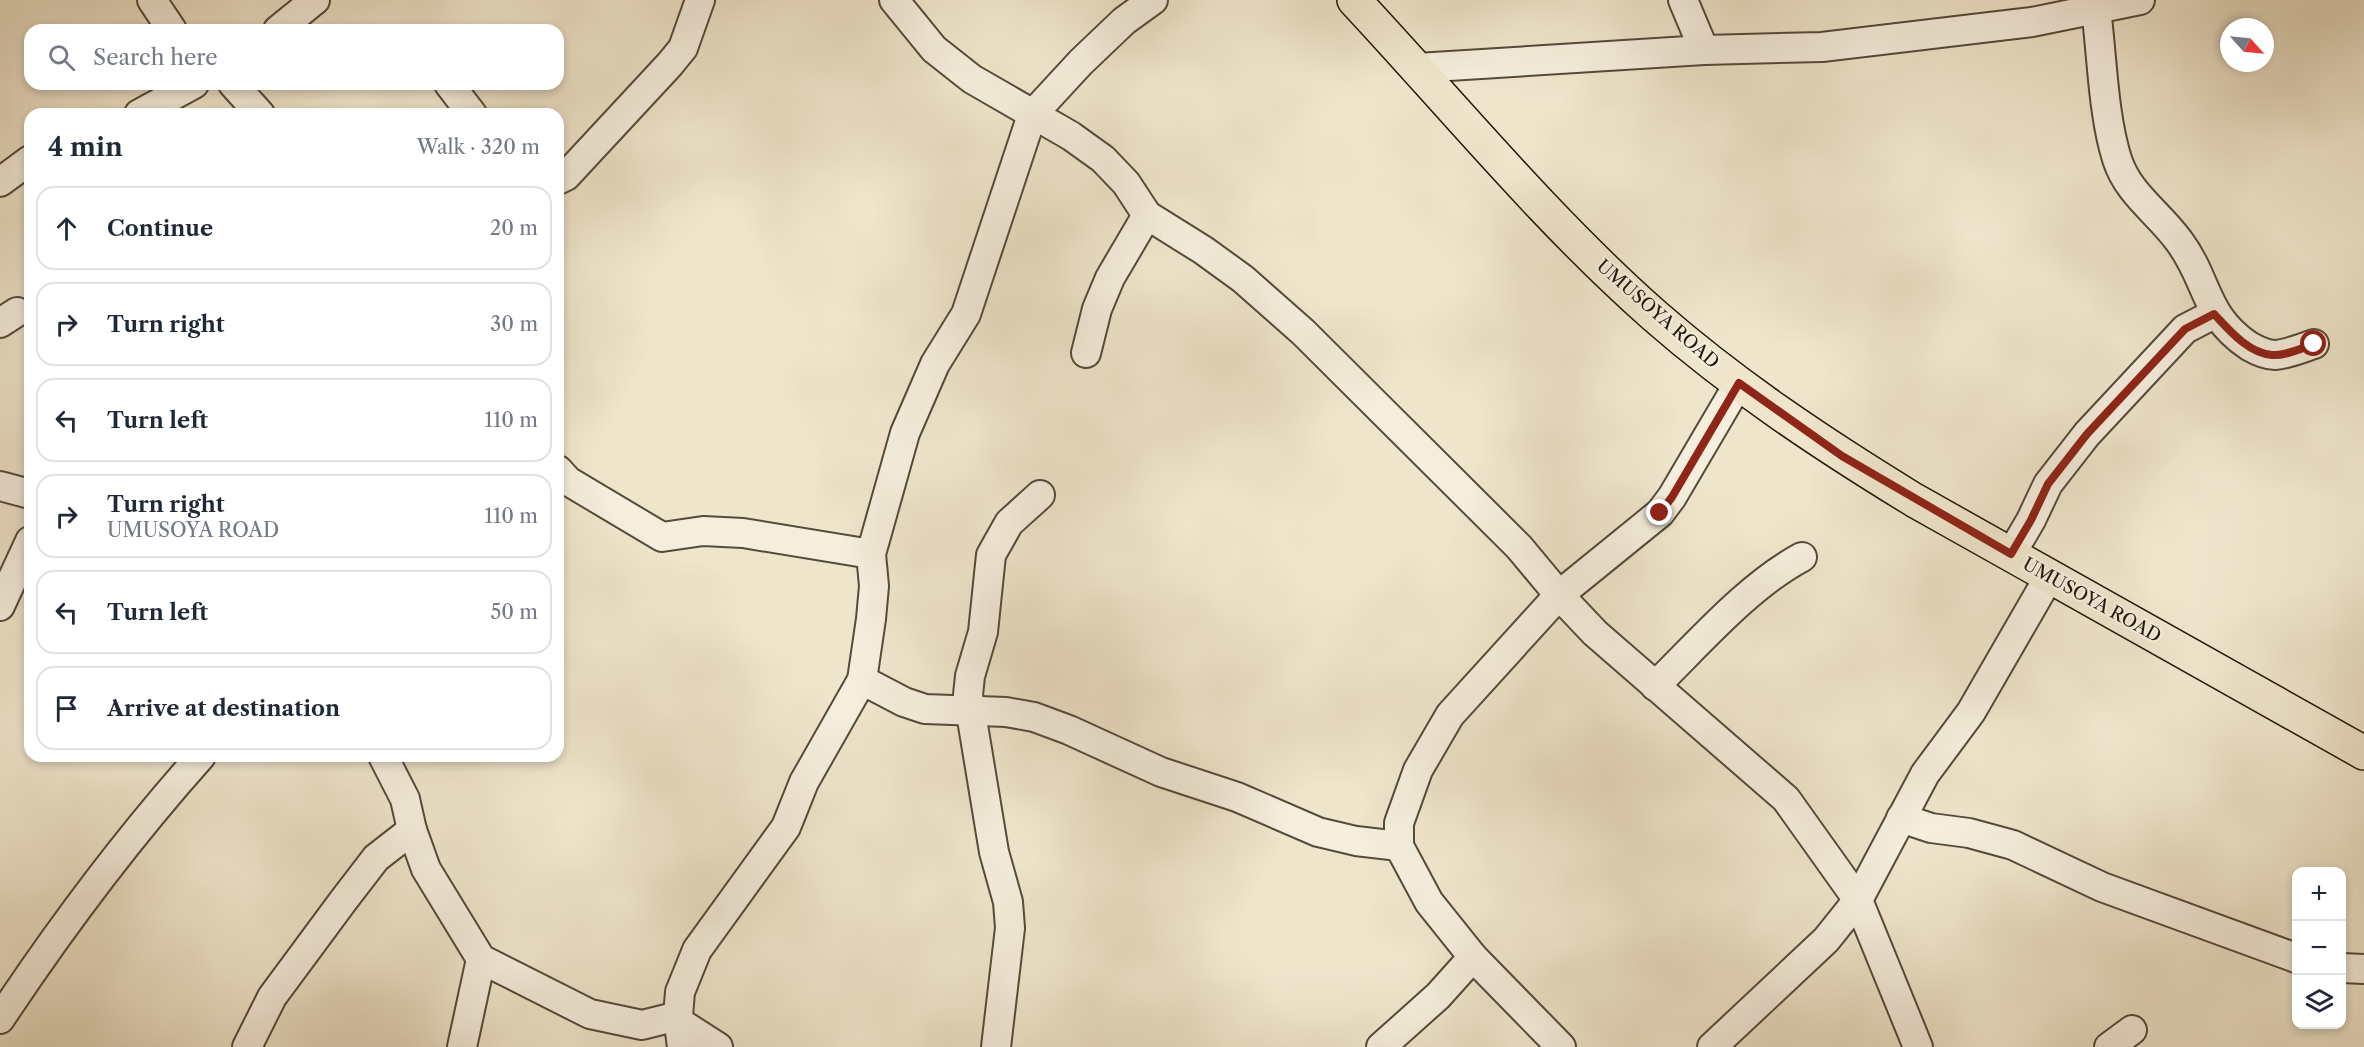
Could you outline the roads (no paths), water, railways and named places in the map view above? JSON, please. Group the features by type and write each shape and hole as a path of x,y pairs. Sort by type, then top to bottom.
{"main road":[{"name":"UMUSOYA ROAD","path":"1354,0 1514,176 1580,243 1654,315 1739,383 1842,456 2049,577 2364,753"}],"street":[{"path":"152,0 168,24"},
{"path":"285,24 315,0"},
{"path":"564,177 683,48 700,0"},
{"path":"894,0 934,49 972,80 1071,136 1102,159 1126,183 1147,215 1211,255 1303,332 1519,547 1559,595 1655,686 1786,799 1858,900 1918,1047"},
{"path":"680,1028 680,992 697,950 786,827 804,782 862,680 868,650 874,586 871,554 905,433 935,364 966,314 1032,115 1081,62 1125,21 1153,0"},
{"path":"1683,0 1704,50"},
{"path":"1417,68 1704,50 1822,47 1908,39 2032,22 2140,0"},
{"path":"2096,9 2109,125 2125,181 2141,201 2163,220 2182,245 2214,314 2236,337 2255,350 2273,355 2314,344"},
{"path":"150,108 183,90"},
{"path":"238,90 255,108"},
{"path":"454,90 467,108"},
{"path":"0,183 24,165"},
{"path":"1086,353 1097,309 1110,278 1147,215"},
{"path":"2011,554 2048,484 2087,434 2185,329 2214,314"},
{"path":"1561,1047 1473,957 1429,902 1399,846 1399,823 1418,770 1450,715 1559,595 1660,513 1672,497 1739,383"},
{"path":"564,477 662,537 704,531 743,533 871,554"},
{"path":"0,486 24,493"},
{"path":"996,1047 1004,997 1010,920 1008,902 994,852 969,710 970,676 983,632 991,555 1009,523 1040,495"},
{"path":"0,606 24,554"},
{"path":"1655,686 1707,634 1778,570 1802,557"},
{"path":"1712,1047 1826,940 1858,900 1925,774 1971,712 2049,577"},
{"path":"862,680 904,702 925,709 969,710 1034,717 1069,730 1161,772 1237,797 1318,832 1356,841 1399,846"},
{"path":"0,1019 42,956 145,819 196,762"},
{"path":"386,762 405,799 412,830 426,869 481,959 507,970 590,1014 642,1024 680,1028 718,1047"},
{"path":"1901,818 1931,828 1969,833 2013,845 2102,887 2292,957"},
{"path":"247,1047 272,997 343,901 376,858 412,830"},
{"path":"1381,1047 1438,996 1473,957"},
{"path":"462,1047 481,959"},
{"path":"2346,968 2364,969"},
{"path":"2109,1047 2132,1030"}]}
